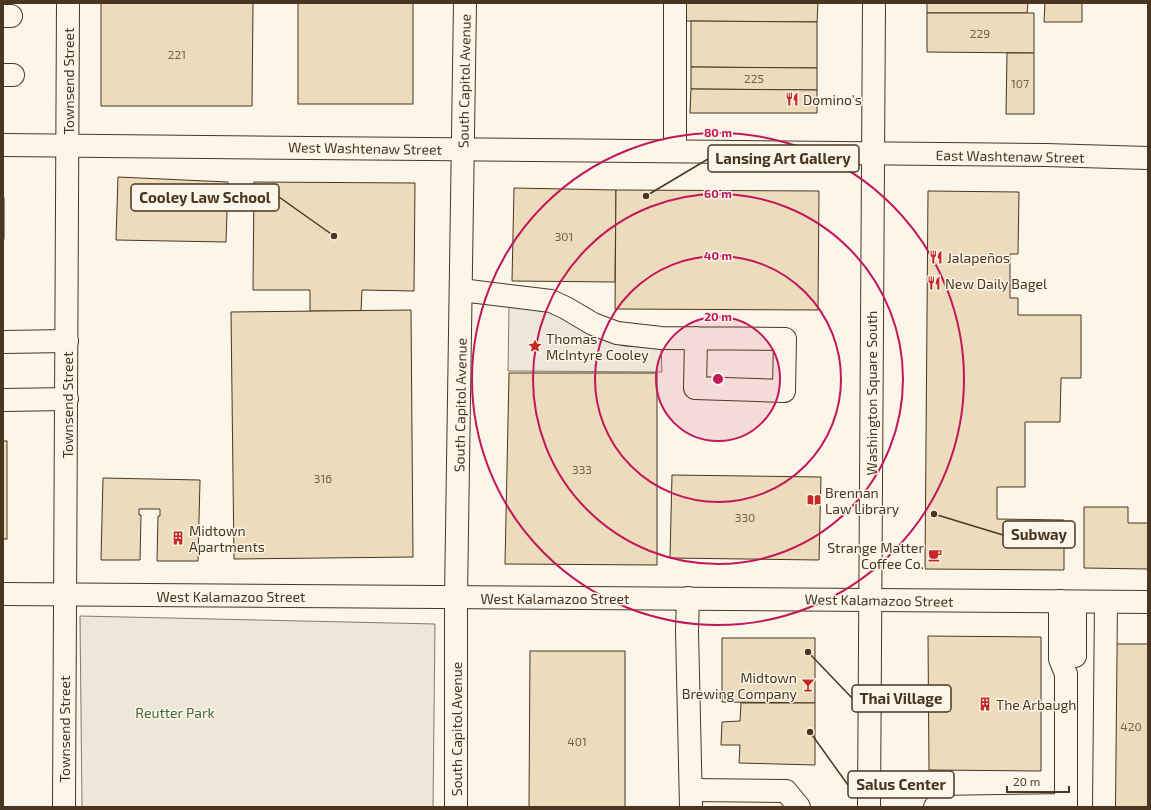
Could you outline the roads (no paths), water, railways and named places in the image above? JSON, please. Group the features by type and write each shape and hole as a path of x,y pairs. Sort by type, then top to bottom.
{"street":[{"name":"Townsend Street","path":"64,807 68,3"},
{"name":"South Capitol Avenue","path":"456,807 456,597 466,3"},
{"path":"675,3 676,151"},
{"name":"Washington Square South","path":"869,807 874,3"},
{"name":"West Washtenaw Street","path":"3,145 872,154"},
{"name":"East Washtenaw Street","path":"872,154 1148,158"},
{"path":"461,290 551,301 599,327 617,333 661,338 696,338 786,339 784,391 695,388 696,338"},
{"path":"3,342 67,341"},
{"path":"3,400 67,400"},
{"name":"West Kalamazoo Street","path":"3,594 1148,602"},
{"path":"688,598 687,631 691,798 786,791 799,807"},
{"path":"935,807 1066,805 1066,674 1072,667 1075,659 1068,602"},
{"path":"1104,807 1106,602"}],"place":[{"name":"Domino's","path":"792,99"},
{"name":"Lansing Art Gallery","path":"646,196"},
{"name":"Cooley Law School","path":"334,236"},
{"name":"Jalapeños","path":"936,257"},
{"name":"New Daily Bagel","path":"934,283"},
{"name":"Thomas McIntyre Cooley","path":"535,346"},
{"name":"Brennan Law Library","path":"814,500"},
{"name":"Subway","path":"934,514"},
{"name":"Midtown Apartments","path":"178,538"},
{"name":"Strange Matter Coffee Co.","path":"935,555"},
{"name":"Thai Village","path":"808,652"},
{"name":"Midtown Brewing Company","path":"808,685"},
{"name":"The Arbaugh","path":"985,704"},
{"name":"Salus Center","path":"810,732"}],"park label":[{"name":"Reutter Park","path":"175,712"}]}
